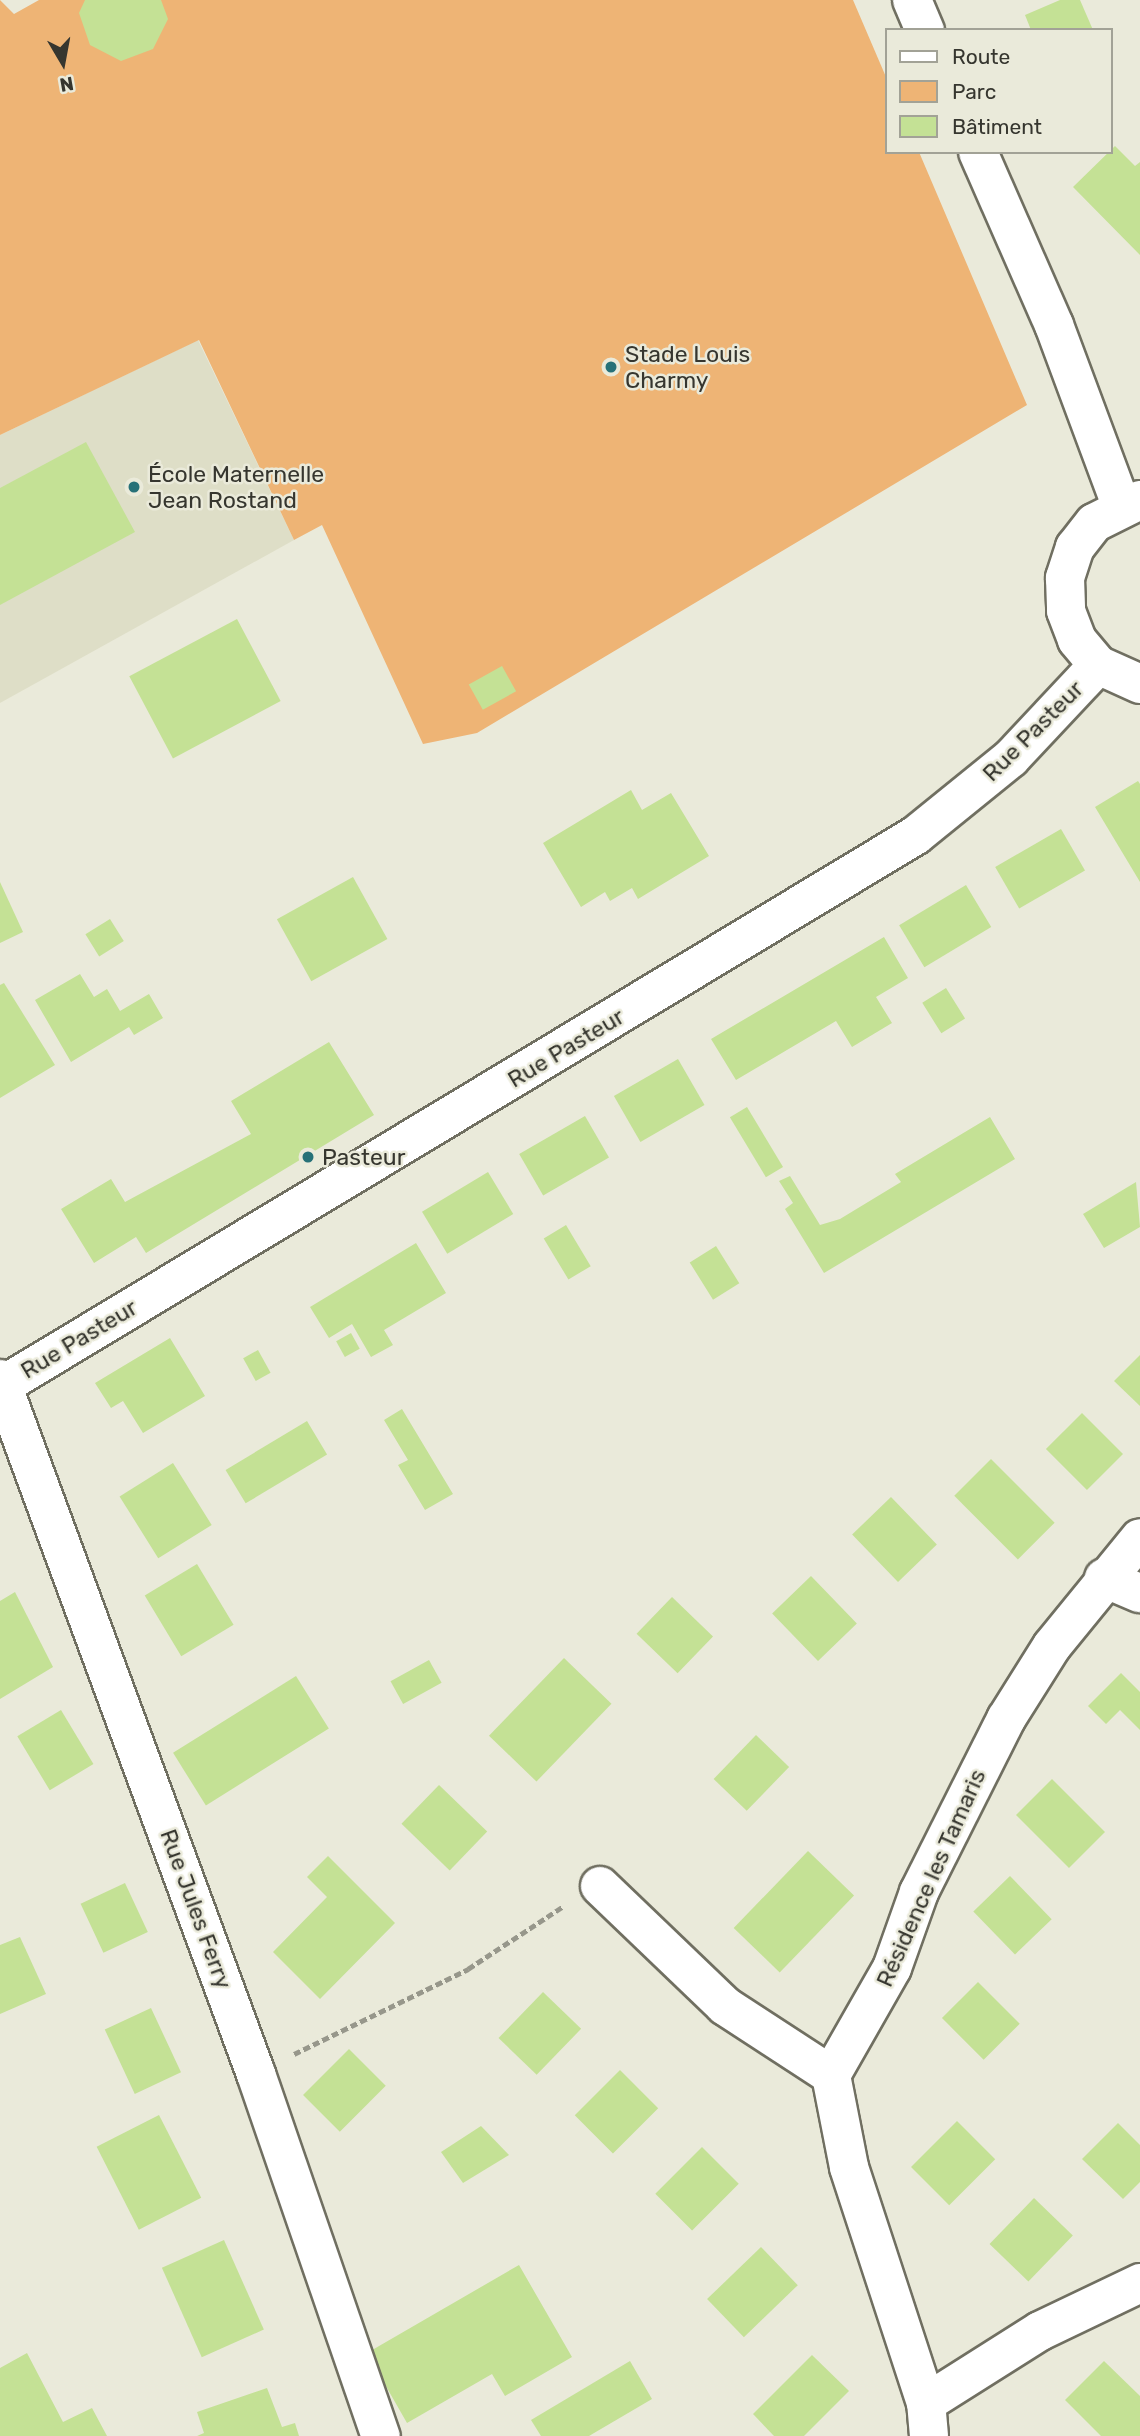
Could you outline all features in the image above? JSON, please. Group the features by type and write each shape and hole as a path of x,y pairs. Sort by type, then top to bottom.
{"street":[{"path":"912,0 924,28"},
{"path":"979,154 1131,503 1094,523 1075,547 1065,578 1066,611 1077,640 1098,665 1140,684"},
{"name":"Rue Pasteur","path":"1,1384 916,835 1011,758 1098,665"},
{"name":"Rue Jules Ferry","path":"1,1384 256,2074 381,2436"},
{"name":"Résidence les Tamaris","path":"831,2075 892,1968 935,1857 1006,1719 1104,1578 1140,1538"},
{"path":"1104,1578 1140,1593"},
{"path":"600,1886 725,2006 831,2075 877,2269 927,2419 1040,2331 1140,2283"}],"path":[{"path":"256,2074 468,1969 600,1886"}],"shaded area":[{"name":"École Maternelle Jean Rostand","path":"198,340 294,540 0,703 0,435"}],"green space":[{"name":"Stade Louis Charmy","path":"0,0 14,14 39,0 853,0 884,72 884,154 920,154 1027,405 477,733 423,744 322,525 294,540 199,340 0,435"}],"building":[{"path":"85,0 161,0 168,19 153,49 121,61 90,45 79,13"},
{"path":"1060,0 1080,0 1092,28 1030,28 1025,15"},
{"path":"1115,146 1135,166 1140,162 1140,255 1073,187 1107,154 1112,154"},
{"path":"86,442 135,532 0,605 0,488"},
{"path":"237,619 281,701 173,758 129,676"},
{"path":"502,666 516,691 483,710 469,684"},
{"path":"1138,781 1140,784 1140,882 1095,807"},
{"path":"631,790 642,810 671,793 709,856 638,899 632,888 610,901 605,892 581,907 543,843"},
{"path":"1061,829 1085,871 1019,909 995,867"},
{"path":"353,877 387,939 311,981 277,919"},
{"path":"0,882 23,932 0,943"},
{"path":"966,885 991,927 924,967 899,925"},
{"path":"110,919 124,941 99,956 85,934"},
{"path":"884,937 908,978 876,997 892,1023 852,1047 836,1021 736,1080 711,1039"},
{"path":"80,974 94,997 107,989 120,1011 149,994 163,1018 134,1035 129,1027 71,1062 35,1000"},
{"path":"4,983 55,1065 0,1098 0,985"},
{"path":"946,988 965,1019 941,1033 922,1003"},
{"path":"329,1042 374,1115 146,1253 136,1237 94,1263 61,1209 111,1179 125,1202 251,1134 231,1101"},
{"path":"678,1059 704,1105 640,1142 614,1096"},
{"path":"747,1107 783,1167 766,1177 730,1117"},
{"path":"585,1116 609,1158 543,1196 519,1154"},
{"path":"990,1117 1015,1159 824,1273 785,1209 793,1203 779,1181 790,1176 820,1225 840,1219 901,1182 895,1174"},
{"path":"488,1172 513,1214 447,1254 422,1212"},
{"path":"1136,1182 1140,1227 1104,1248 1083,1214"},
{"path":"566,1225 591,1266 568,1280 544,1238"},
{"path":"416,1243 446,1293 384,1330 393,1345 371,1357 352,1324 329,1338 310,1307"},
{"path":"716,1246 739,1283 713,1300 690,1262"},
{"path":"351,1333 360,1349 345,1357 336,1341"},
{"path":"170,1338 205,1396 143,1433 123,1401 111,1408 95,1383"},
{"path":"258,1350 271,1373 256,1381 243,1358"},
{"path":"1140,1355 1140,1406 1114,1381"},
{"path":"402,1409 453,1494 425,1510 398,1465 408,1460 384,1420"},
{"path":"1082,1413 1123,1454 1087,1490 1046,1449"},
{"path":"307,1421 327,1454 246,1503 226,1470"},
{"path":"991,1459 1055,1523 1018,1559 954,1496"},
{"path":"173,1463 212,1525 158,1558 120,1496"},
{"path":"891,1497 937,1544 898,1582 852,1535"},
{"path":"197,1564 234,1625 181,1656 145,1595"},
{"path":"811,1576 857,1623 818,1661 772,1614"},
{"path":"15,1592 53,1667 0,1699 0,1601"},
{"path":"672,1597 713,1637 678,1673 637,1634"},
{"path":"564,1658 611,1704 536,1782 489,1736"},
{"path":"429,1660 442,1683 403,1704 391,1681"},
{"path":"1121,1673 1140,1692 1140,1730 1120,1710 1106,1724 1088,1706"},
{"path":"296,1676 329,1729 206,1805 173,1753"},
{"path":"61,1710 93,1764 50,1790 17,1736"},
{"path":"756,1735 789,1767 747,1811 714,1779"},
{"path":"1052,1779 1105,1832 1069,1868 1016,1815"},
{"path":"439,1785 487,1832 450,1870 401,1824"},
{"path":"808,1851 854,1895 780,1972 734,1928"},
{"path":"328,1856 395,1923 320,1999 273,1952 327,1897 307,1877"},
{"path":"1010,1876 1052,1919 1015,1955 973,1911"},
{"path":"125,1883 148,1932 103,1953 81,1904"},
{"path":"20,1937 46,1994 0,2014 0,1945"},
{"path":"978,1982 1020,2024 984,2060 942,2018"},
{"path":"543,1992 581,2029 537,2075 499,2038"},
{"path":"151,2008 181,2072 135,2094 105,2030"},
{"path":"349,2049 386,2086 340,2132 303,2095"},
{"path":"620,2070 658,2108 613,2153 575,2115"},
{"path":"159,2115 201,2198 139,2230 97,2147"},
{"path":"957,2121 995,2159 949,2205 911,2167"},
{"path":"1118,2123 1140,2145 1140,2182 1123,2199 1082,2159"},
{"path":"481,2126 509,2155 463,2183 441,2152"},
{"path":"702,2147 739,2184 692,2230 655,2194"},
{"path":"1034,2198 1073,2236 1028,2282 990,2244"},
{"path":"224,2240 264,2330 202,2357 162,2268"},
{"path":"761,2247 798,2285 744,2337 707,2299"},
{"path":"519,2265 572,2357 505,2396 492,2374 407,2423 367,2353"},
{"path":"27,2353 63,2422 92,2408 107,2436 0,2436 0,2368"},
{"path":"812,2355 849,2391 804,2436 774,2436 753,2414"},
{"path":"630,2361 652,2399 589,2436 541,2436 531,2420"},
{"path":"1104,2361 1140,2396 1140,2436 1101,2436 1065,2400"},
{"path":"267,2388 282,2427 295,2423 299,2436 197,2436 204,2433 197,2412"}],"place":[{"name":"Stade Louis Charmy","path":"611,367"},
{"name":"École Maternelle Jean Rostand","path":"134,487"},
{"name":"Pasteur","path":"308,1157"}]}
